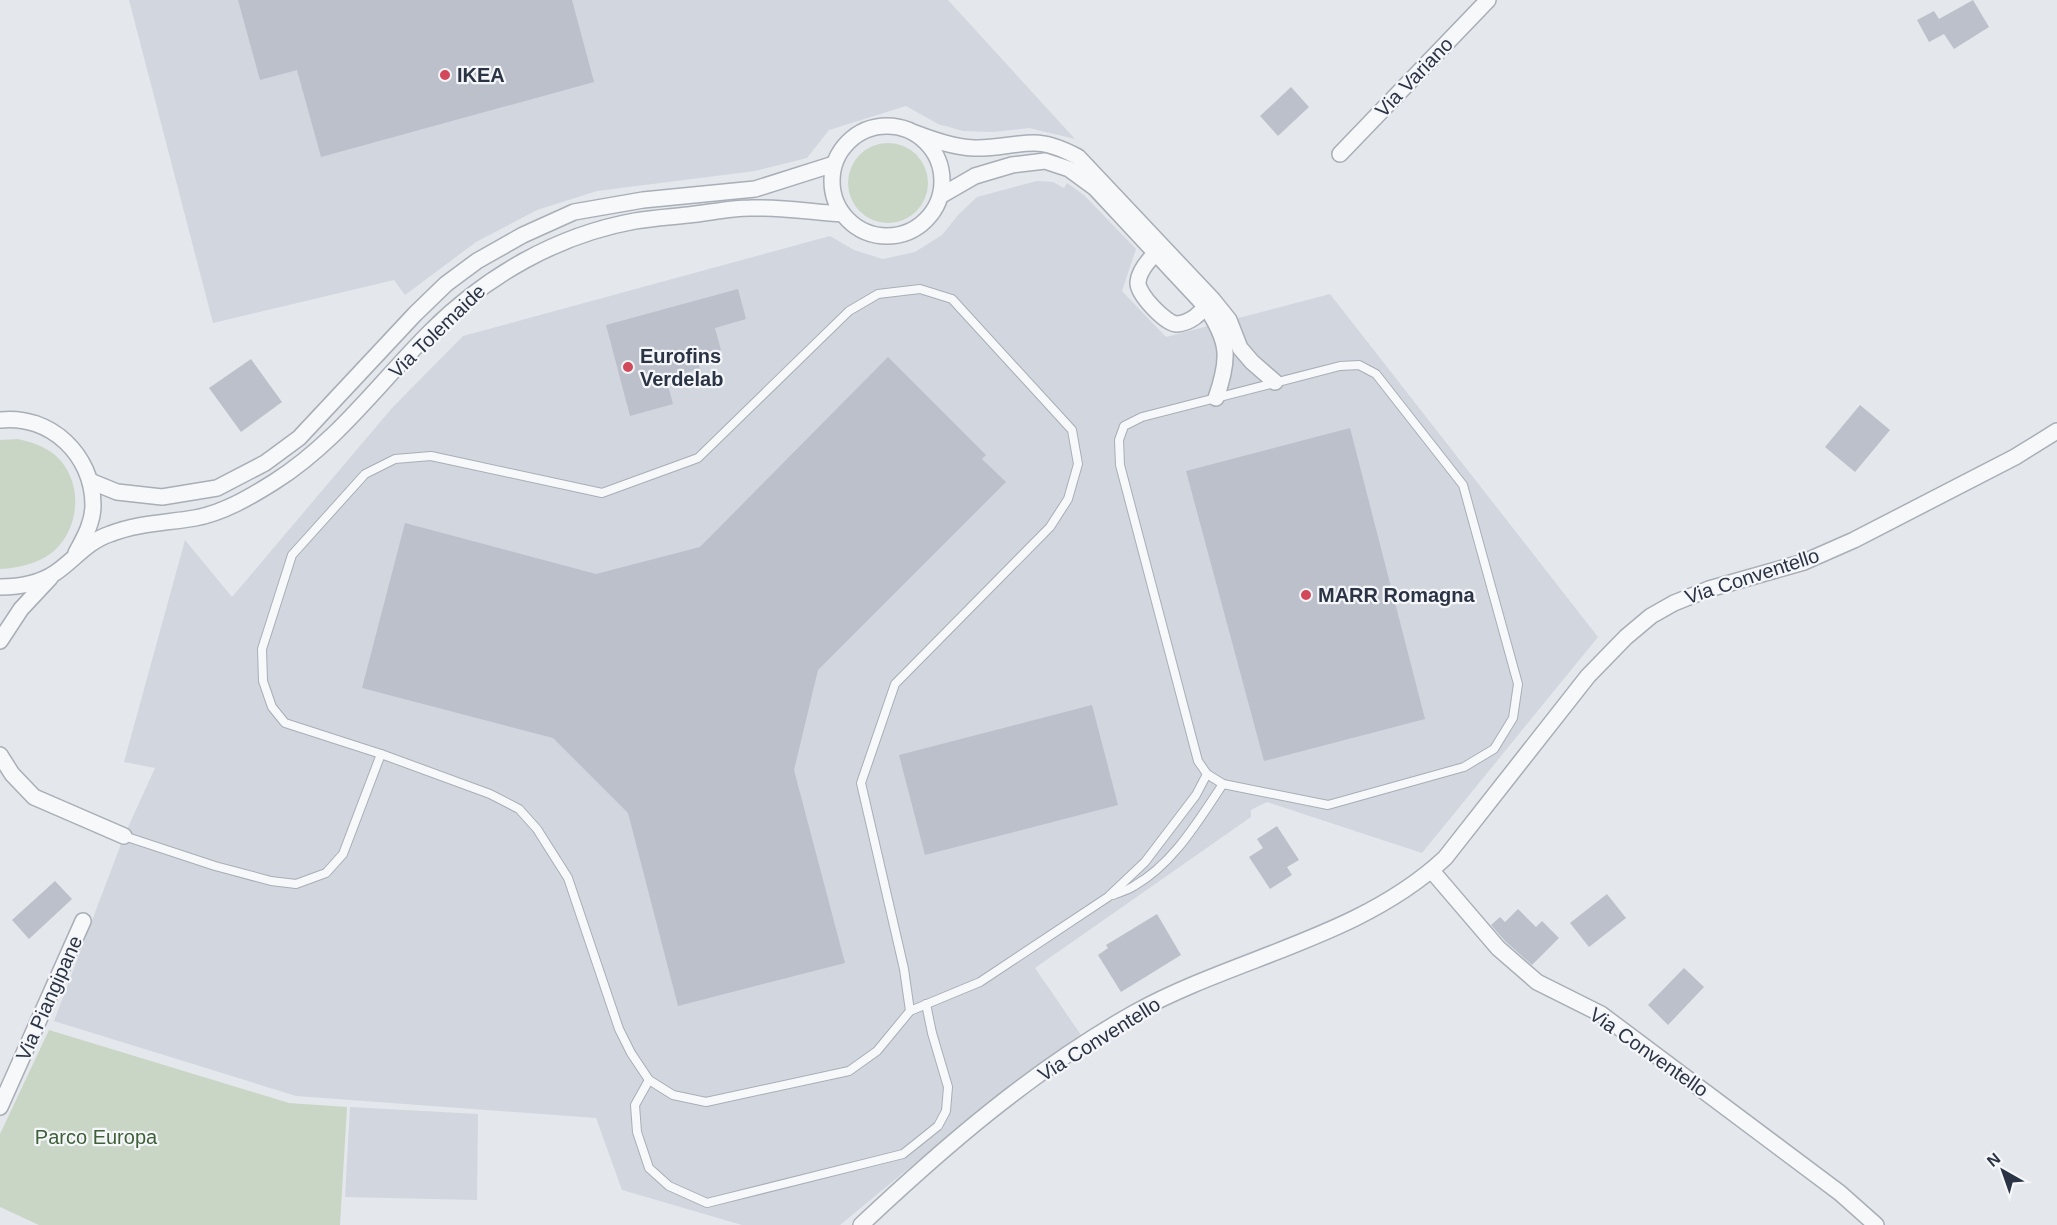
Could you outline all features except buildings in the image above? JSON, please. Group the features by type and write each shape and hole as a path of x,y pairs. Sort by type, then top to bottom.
{"street":[{"name":"Via Variano","path":"1340,154 1488,0"},
{"path":"915,133 929,145 939,160 943,177 942,195 934,212 922,225 906,234 889,237 871,235 855,227 842,214 834,199 832,181 834,164 846,145 868,129 891,126 915,133 944,144 971,148 997,148 1036,143 1061,148 1078,158 1159,250 1229,321 1240,348 1275,382"},
{"path":"942,195 975,176 1012,165 1045,161 1069,169 1095,188 1159,250"},
{"name":"Via Tolemaide","path":"90,480 117,492 162,497 217,488 265,464 299,438 446,284 477,261 523,235 574,212 643,200 755,189 834,164"},
{"name":"Via Tolemaide","path":"0,641 21,609 55,573 74,555 105,535 130,526 197,518 234,505 275,482 336,433 428,333 459,304 490,280 540,252 590,233 634,222 750,208 842,214"},
{"path":"1159,250 1144,267 1138,283 1141,293 1167,321 1178,324 1196,317 1210,304"},
{"path":"1210,304 1220,329 1226,356 1216,398"},
{"name":"Via Tolemaide","path":"0,420 13,418 39,424 62,437 80,456 90,480 93,507 88,532 74,555"},
{"name":"Via Conventello","path":"861,1225 922,1168 1008,1098 1065,1056 1114,1025 1201,981 1349,922 1420,881 1445,858 1588,676 1626,637 1651,616 1674,603 1709,589 1804,562 1854,540 2015,457 2057,431"},
{"name":"Via Tolemaide","path":"0,587 31,584 55,573"},
{"path":"0,755 12,774 34,797 124,836"},
{"name":"Via Conventello","path":"1432,871 1498,948 1528,974 1574,1002 1600,1014 1840,1193 1876,1225"},
{"name":"Via Piangipane","path":"0,1107 83,921"}],"lane":[{"path":"909,1011 904,969 861,783 895,684 1050,527 1068,499 1078,464 1072,430 952,299 920,289 878,294 849,311 698,458 602,493 431,456 395,459 365,474 292,555 262,649 263,681 272,706 285,723 381,754 490,794 519,809 537,829 568,878 619,1029 631,1053 649,1080 673,1095 706,1102 849,1071 877,1052 909,1011 980,982 1108,897 1145,862 1196,795 1207,774"},
{"path":"1359,365 1376,374 1463,485 1518,684 1513,718 1494,749 1464,767 1328,805 1223,784 1207,774 1198,761 1120,465 1119,440 1124,426 1142,417 1216,398 1340,366 1359,365"},
{"path":"124,836 215,866 296,884 326,873 343,854 381,754"},
{"path":"1108,897 1134,886 1168,859 1197,823 1223,784"},
{"path":"649,1080 636,1105 637,1132 649,1168 669,1186 707,1203 903,1154 938,1126 946,1111 948,1088 926,1004"}],"shaded area":[{"path":"129,0 948,0 1075,139 1029,128 993,132 963,131 938,124 906,106 829,130 807,158 755,171 597,191 537,210 476,242 405,295 394,280 213,323"},
{"path":"1037,181 1053,182 1064,188 1067,183 1084,195 1136,249 1122,291 1166,337 1330,294 1598,637 1422,853 1267,802 1251,810 1251,817 1035,968 1081,1035 1017,1079 840,1225 742,1225 622,1190 596,1118 296,1096 54,1021 124,836 155,768 124,762 185,540 232,597 392,408 463,336 830,236 854,250 883,259 915,252 942,235 977,197"},
{"path":"350,1107 478,1114 477,1200 345,1197"}],"green space":[{"path":"888,143 903,146 916,155 925,168 928,183 925,198 916,211 903,220 888,223 873,220 860,211 851,198 848,183 851,168 860,155 873,146"},
{"path":"18,439 46,449 64,465 74,489 74,516 64,540 49,555 29,564 0,569 0,440"},
{"name":"Parco Europa","path":"49,1030 289,1103 347,1107 340,1225 39,1225 0,1207 0,1134"}],"place":[{"name":"IKEA","path":"445,75"},
{"name":"Eurofins Verdelab","path":"628,367"},
{"name":"MARR Romagna","path":"1306,595"}]}
